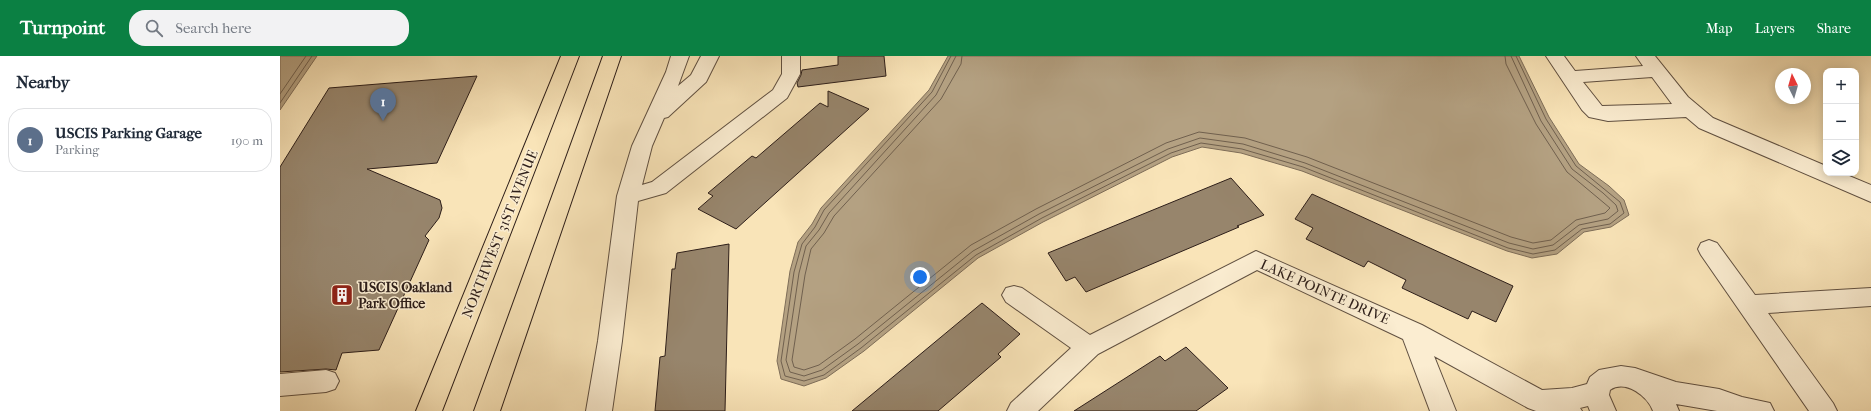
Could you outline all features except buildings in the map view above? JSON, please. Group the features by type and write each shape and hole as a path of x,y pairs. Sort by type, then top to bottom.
{"main road":[{"name":"NORTHWEST 31ST AVENUE","path":"429,411 570,56"},
{"path":"487,411 612,56"}],"street":[{"path":"599,411 620,265 628,196 642,146 675,72 680,56"},
{"path":"656,116 699,78 710,56"},
{"path":"628,196 659,188 780,94 791,74 791,56"},
{"path":"1556,56 1589,105 1596,112 1608,114 1690,110"},
{"path":"1645,56 1681,102 1706,123 1871,194"},
{"path":"1570,77 1657,71"},
{"path":"1709,249 1824,411"},
{"name":"LAKE POINTE DRIVE","path":"1020,411 1089,347 1256,260 1413,332 1535,405 1568,411"},
{"path":"1014,296 1089,347"},
{"path":"1749,305 1871,297"},
{"path":"1413,332 1443,411"},
{"name":"LAKE POINTE DRIVE","path":"1535,405 1560,401 1600,402 1598,385 1603,380 1615,376 1629,376 1648,385 1677,405 1719,400 1745,410"},
{"path":"280,385 326,381"}],"water":[{"path":"280,56 317,56 280,110"},
{"path":"948,56 1519,56 1549,117 1579,164 1609,186 1624,200 1629,215 1611,227 1584,232 1557,254 1532,258 1507,251 1302,171 1241,153 1202,147 1172,157 1043,222 978,258 864,351 826,378 804,386 781,379 777,361 790,271 798,242 812,224 821,208 929,90"}],"place":[{"name":"USCIS Parking Garage","path":"383,121"},
{"name":"USCIS Oakland Park Office","path":"342,295"}]}
